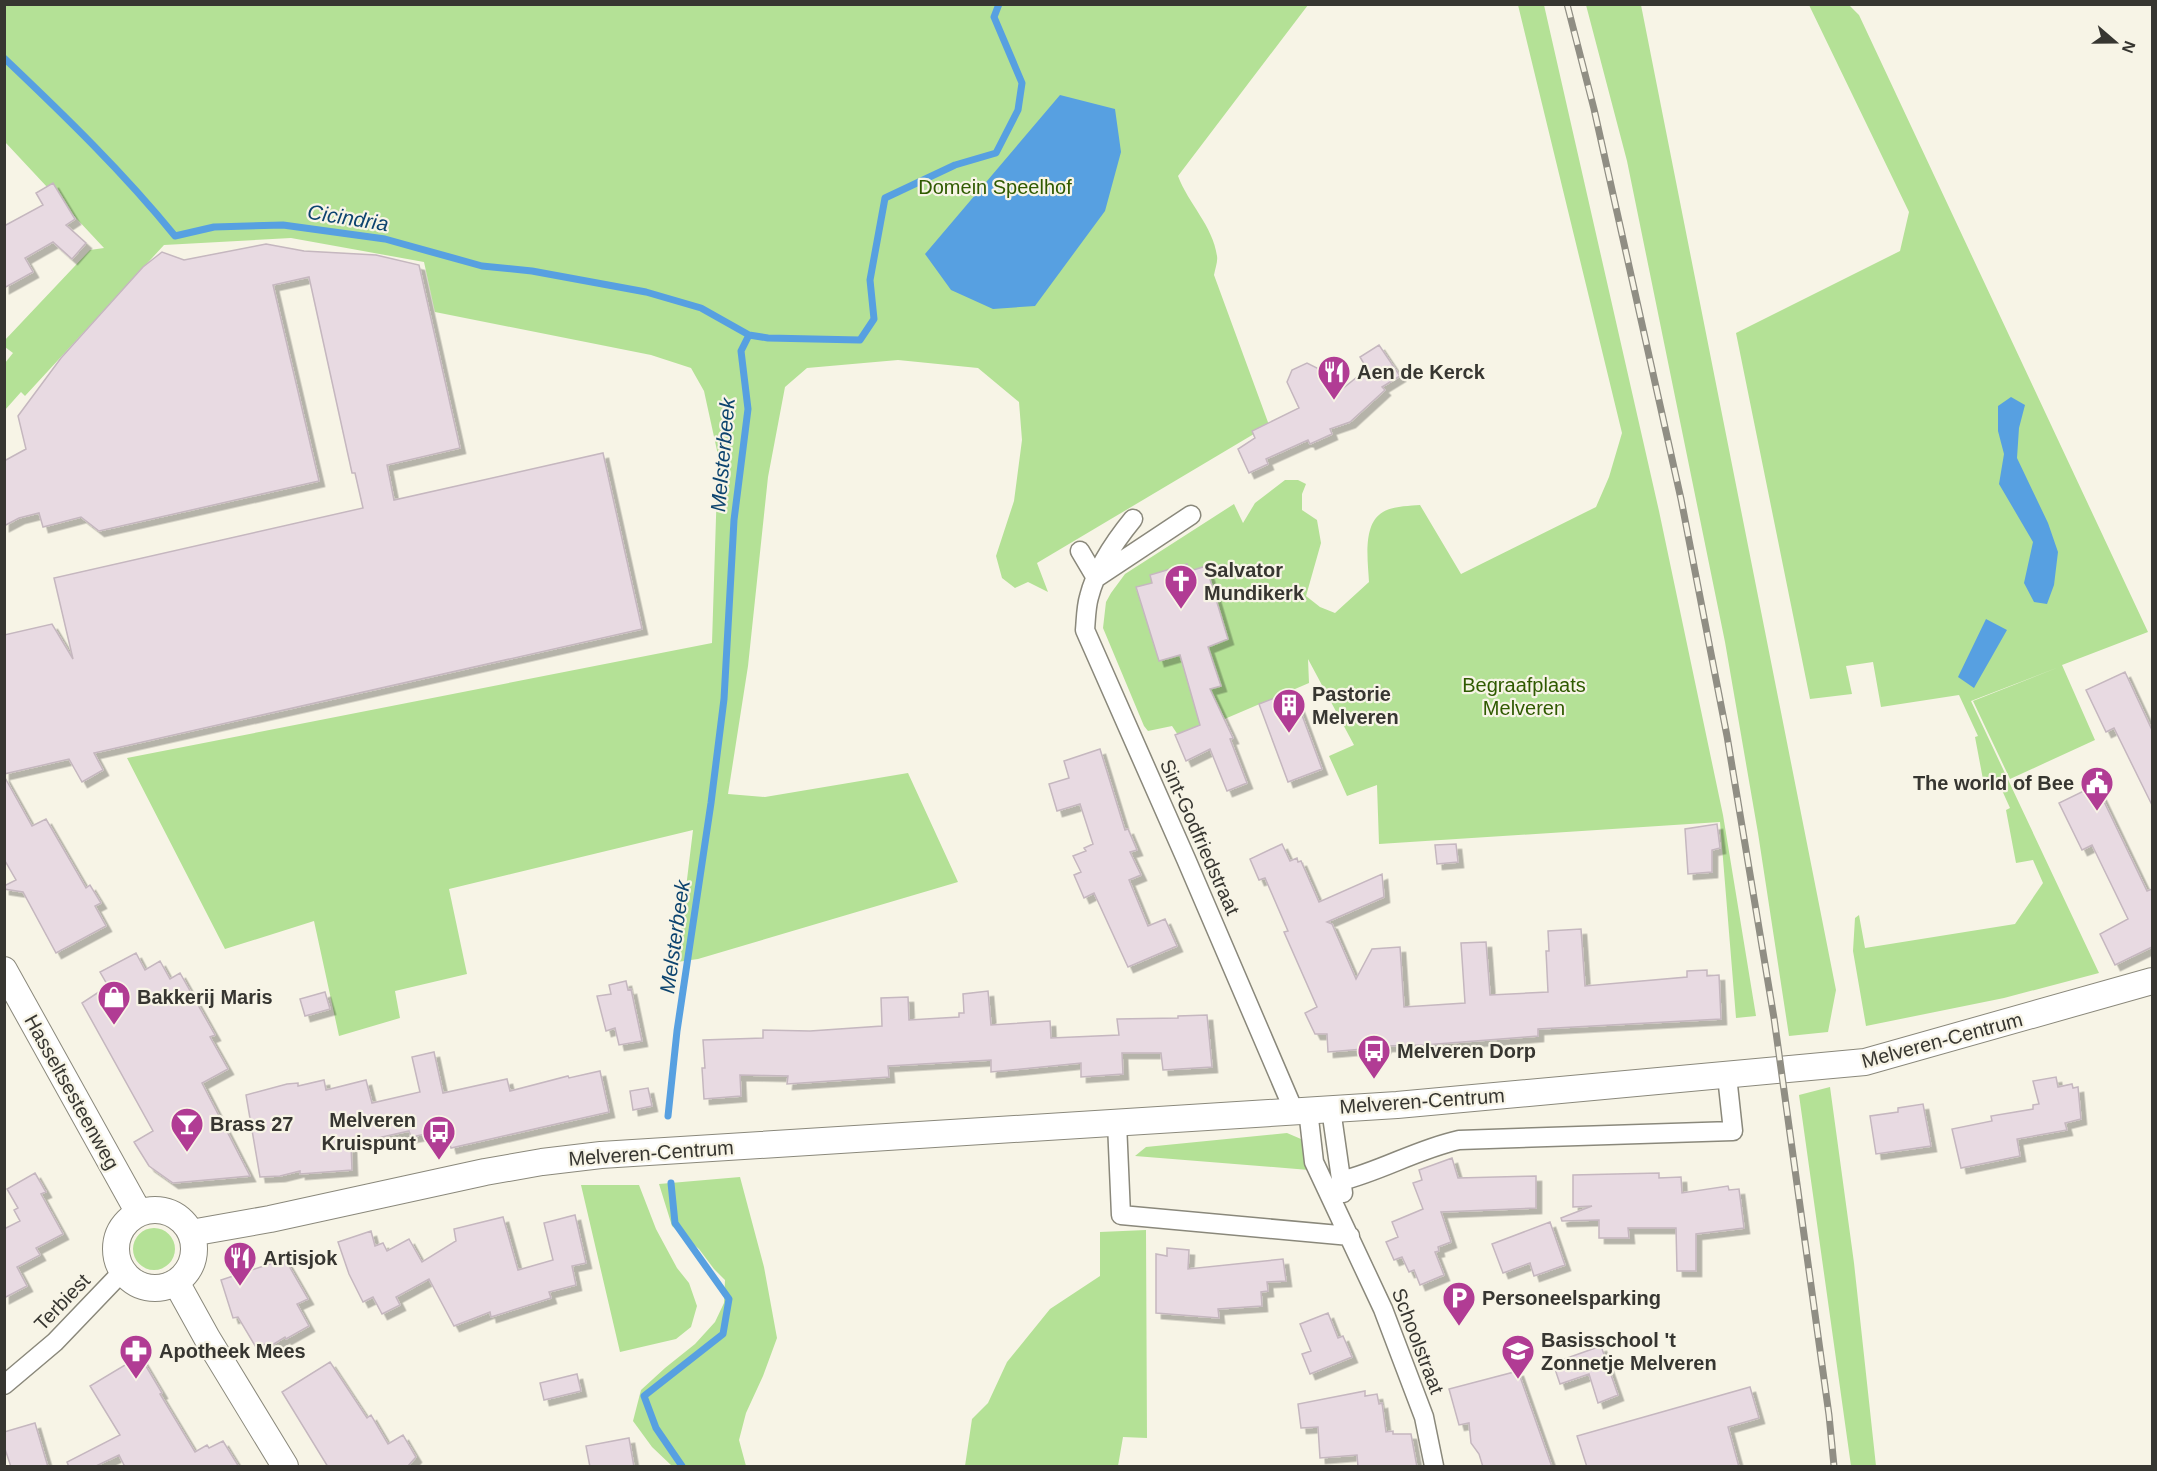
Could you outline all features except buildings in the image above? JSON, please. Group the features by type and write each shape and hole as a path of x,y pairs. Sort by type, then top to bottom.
{"main road":[{"name":"Hasseltsesteenweg","path":"4,970 139,1213"},
{"name":"Melveren-Centrum","path":"190,1233 270,1219 542,1162 733,1146 1311,1110 1727,1076 1865,1062 2152,981"},
{"path":"150,1210 174,1215 184,1223 190,1233 194,1244 190,1266 185,1275 176,1282 153,1289 141,1286 122,1272 117,1259 116,1246 119,1232 127,1221 139,1213 150,1210"},
{"path":"176,1282 285,1467"}],"street":[{"path":"1080,551 1096,578 1191,515"},
{"name":"Sint-Godfriedstraat","path":"1133,519 1119,537 1096,578 1088,598 1084,630 1186,859 1311,1110"},
{"path":"1341,1181 1360,1176 1442,1144 1459,1140 1733,1131 1727,1076"},
{"name":"Schoolstraat","path":"1311,1110 1341,1181 1350,1236"},
{"name":"Schoolstraat","path":"1311,1110 1314,1162 1383,1309 1424,1417 1434,1467"},
{"path":"1118,1123 1121,1215 1350,1236"},
{"name":"Terbiest","path":"4,1385 55,1342 122,1272"}],"green space":[{"name":"Domein Speelhof","path":"5,5 1308,5 1178,176 1215,245 1217,263 1214,275 1269,425 1037,563 1048,592 1028,582 1015,588 1002,578 996,556 1014,501 1022,440 1019,402 978,368 898,360 807,368 785,387 768,477 748,666 728,794 765,797 908,773 958,882 698,959 677,962 693,830 449,889 467,974 395,991 400,1018 339,1036 314,921 225,949 127,758 712,643 718,455 704,391 691,368 651,355 435,312 424,262 291,238 164,245 25,396 21,392 5,410 5,363 13,353 5,347 5,340 90,250 104,248 5,142"},
{"name":"Begraafplaats Melveren","path":"1518,5 1544,5 1659,511 1723,815 1756,1016 1736,1018 1720,822 1379,844 1377,785 1347,796 1329,756 1354,745 1308,659 1309,683 1180,738 1172,726 1148,731 1144,726 1103,628 1106,602 1125,574 1234,504 1243,523 1255,503 1285,480 1298,480 1306,484 1302,494 1302,510 1317,520 1321,543 1306,596 1320,607 1335,613 1369,582 1367,554 1369,534 1376,518 1391,509 1420,505 1461,574 1596,507 1609,477 1622,433","holes":["1187,564 1190,571 1206,566 1228,639 1208,647 1192,695 1180,655 1159,660 1136,588 1152,583 1150,575"]},
{"path":"1586,5 1641,5 1836,990 1828,1032 1789,1036 1758,833 1725,642 1627,161"},
{"path":"1809,5 1849,5 1859,15 2148,632 2062,665 2095,740 2010,779 1973,701 2059,667 1971,701 2099,973 2004,998 1866,1026 1853,951 1855,918 1859,915 1865,948 2015,924 2043,883 2033,860 2016,863 2006,810 2010,808 2001,788 1985,790 1975,737 1978,736 1959,695 1881,707 1873,662 1846,666 1852,694 1810,699 1736,333 1900,251 1909,212"},
{"path":"1830,1087 1854,1263 1876,1466 1851,1466 1799,1095"},
{"path":"1287,1133 1301,1139 1309,1170 1135,1156 1146,1147"},
{"path":"740,1177 764,1267 777,1338 746,1413 739,1440 746,1466 672,1466 652,1447 633,1421 641,1390 695,1344 715,1322 724,1303 725,1280 699,1249 672,1226 659,1184"},
{"path":"581,1185 639,1185 656,1229 677,1268 689,1283 697,1306 691,1327 676,1339 620,1352"},
{"path":"154,1228 162,1229 169,1234 174,1241 174,1257 169,1264 162,1269 154,1270 146,1269 139,1264 134,1257 133,1249 134,1241 139,1234 146,1229"},
{"path":"1146,1230 1147,1438 1123,1437 1118,1466 965,1466 972,1419 988,1403 1007,1362 1050,1309 1100,1276 1100,1232"}],"water":[{"path":"1060,95 1115,109 1121,152 1105,211 1035,306 993,309 951,290 925,254"},
{"path":"2011,397 2025,405 2019,428 2017,458 2048,523 2058,552 2054,585 2047,604 2034,602 2024,583 2033,542 1999,484 2004,454 1998,431 1998,406"},
{"path":"1986,619 2007,630 1974,688 1958,677"}],"waterway":[{"name":"Melsterbeek","path":"668,1116 677,1031 724,699 734,520 748,409 741,351 749,335 768,338 860,340 874,319 870,280 885,198 955,165 996,153 1018,110 1022,83 994,17 999,4"},
{"name":"Cicindria","path":"4,58 71,122 175,236 214,227 283,225 385,239 482,266 532,271 646,292 701,308 749,335"},
{"name":"Melsterbeek","path":"671,1183 675,1223 729,1299 723,1334 644,1396 656,1428 682,1466"}],"railway":[{"path":"1567,4 1594,109 1681,499 1727,736 1774,1018 1829,1415 1834,1466"}],"place":[{"name":"Aen de Kerck","path":"1334,401"},
{"name":"Salvator Mundikerk","path":"1181,610"},
{"name":"Pastorie Melveren","path":"1289,734"},
{"name":"The world of Bee","path":"2097,812"},
{"name":"Bakkerij Maris","path":"114,1026"},
{"name":"Melveren Dorp","path":"1374,1080"},
{"name":"Brass 27","path":"187,1153"},
{"name":"Melveren Kruispunt","path":"439,1161"},
{"name":"Artisjok","path":"240,1287"},
{"name":"Personeelsparking","path":"1459,1327"},
{"name":"Apotheek Mees","path":"136,1380"},
{"name":"Basisschool 't Zonnetje Melveren","path":"1518,1380"}]}
